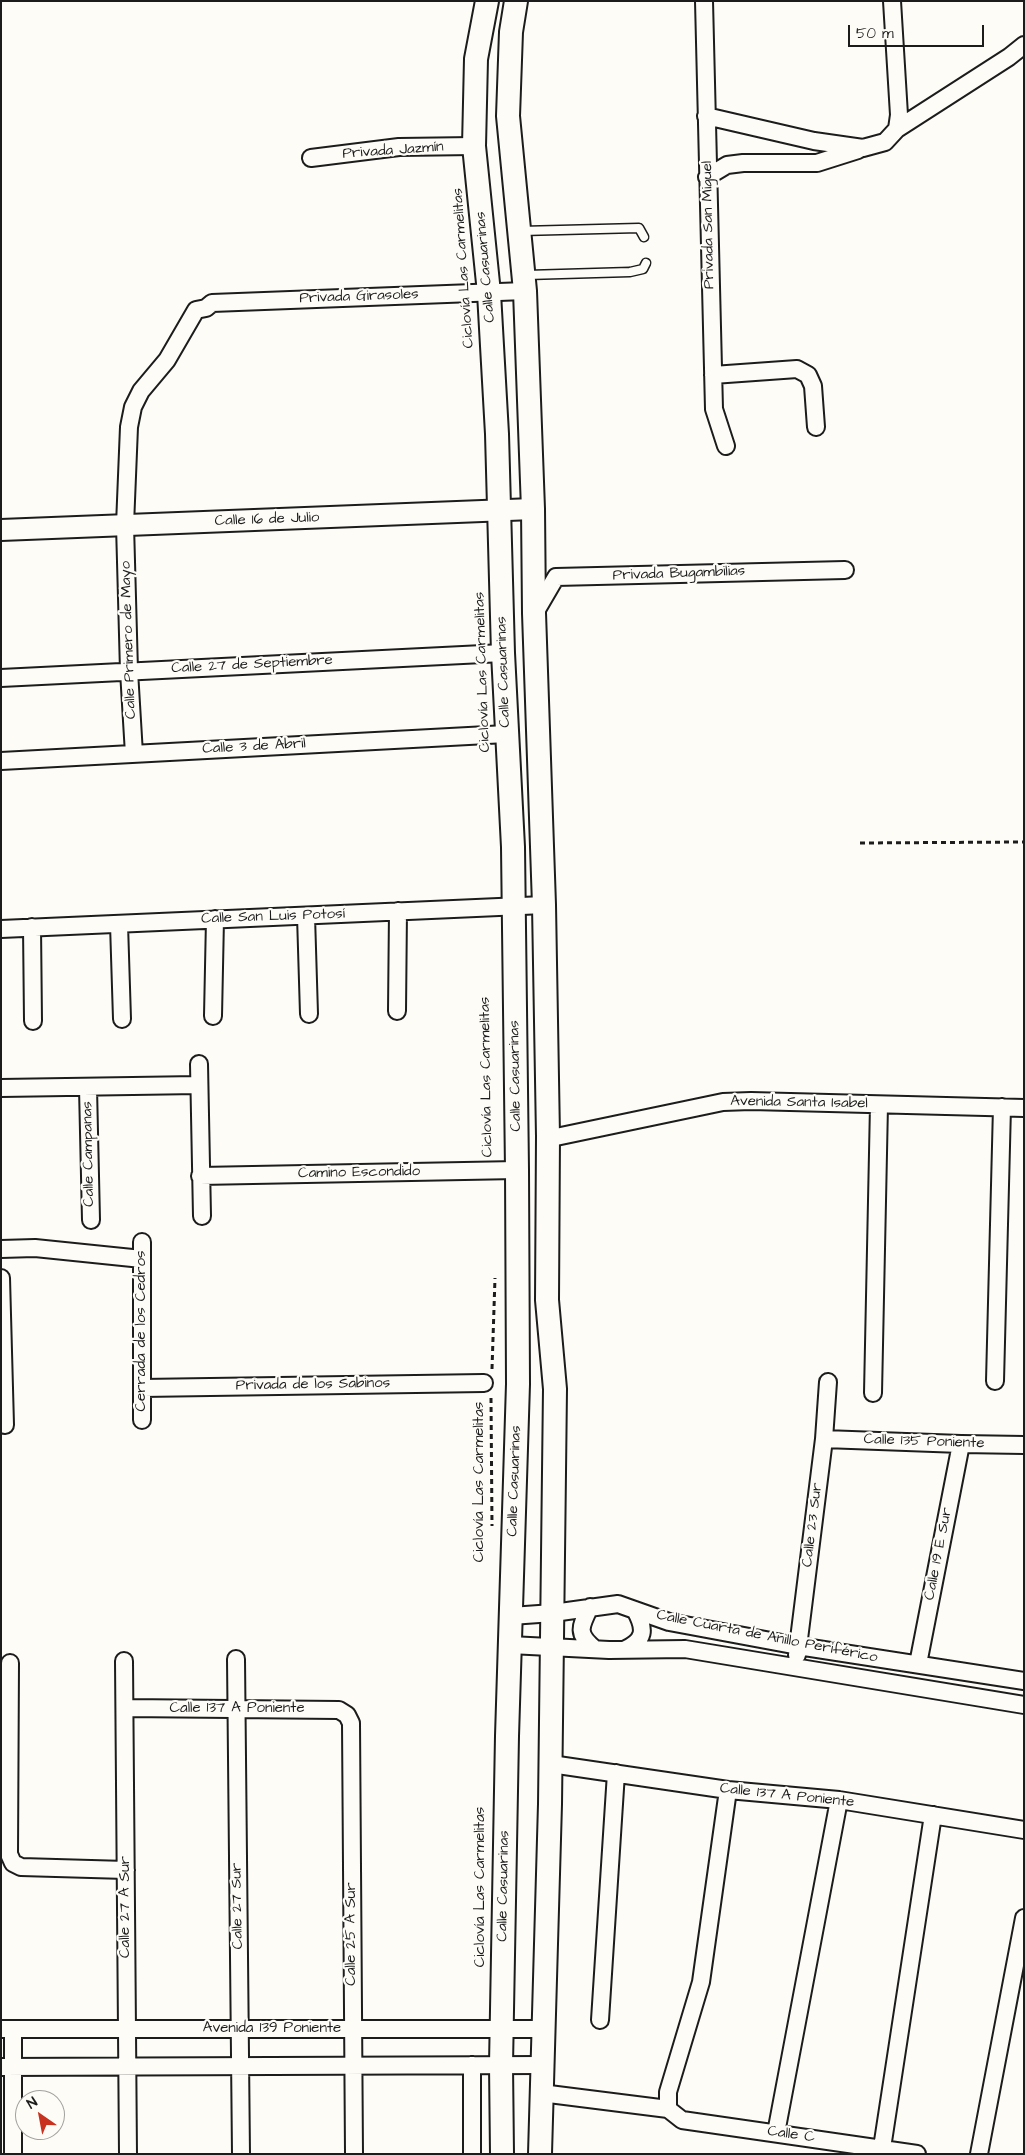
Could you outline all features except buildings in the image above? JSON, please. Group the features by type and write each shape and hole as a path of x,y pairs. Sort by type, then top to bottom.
{"main road":[{"name":"Calle Casuarinas","path":"487,1 476,59 474,146 489,293 497,434 502,653 513,847 517,1170 518,1384 501,2065 502,2154"},
{"name":"Calle Casuarinas","path":"516,1 511,32 508,116 524,283 533,510 534,613 544,905 548,1136 547,1300 555,1389 551,1764 540,2154"}],"street":[{"name":"Privada San Miguel","path":"704,1 714,409 726,446"},
{"path":"892,1 899,115 897,129"},
{"path":"707,177 727,165 743,163 817,163 885,142 897,129 1024,45"},
{"path":"706,116 814,141 863,148"},
{"name":"Privada Jazmín","path":"311,158 399,147 474,146"},
{"name":"Privada Girasoles","path":"125,525 129,427 133,407 141,391 167,360 196,310 206,308 212,303 489,293 524,283"},
{"path":"713,375 797,369 808,375 813,386 816,427"},
{"name":"Calle 16 de Julio","path":"1,530 533,510"},
{"name":"Calle Primero de Mayo","path":"125,525 129,671 134,754"},
{"name":"Privada Bugambilias","path":"534,613 556,578 845,570"},
{"name":"Calle 27 de Septiembre","path":"1,678 502,653"},
{"name":"Calle 3 de Abril","path":"1,761 506,734"},
{"name":"Calle San Luis Potosí","path":"1,928 544,905"},
{"path":"397,1011 398,912"},
{"path":"306,916 309,1014"},
{"path":"213,1016 215,919"},
{"path":"119,924 122,1019"},
{"path":"32,927 33,1021"},
{"path":"199,1064 202,1216"},
{"path":"1,1088 198,1085"},
{"name":"Calle Campanas","path":"88,1088 91,1220"},
{"name":"Avenida Santa Isabel","path":"548,1136 556,1138 723,1102 751,1101 1024,1108"},
{"path":"873,1392 879,1105"},
{"path":"995,1381 1002,1107"},
{"name":"Camino Escondido","path":"200,1176 517,1170"},
{"name":"Cerrada de los Cedros","path":"142,1242 142,1420"},
{"path":"1,1249 35,1248 142,1259"},
{"path":"1,1278 5,1425"},
{"name":"Calle 23 Sur","path":"795,1668 824,1439 828,1382"},
{"name":"Privada de los Sabinos","path":"142,1388 489,1383"},
{"name":"Calle 135 Poniente","path":"824,1439 1024,1445"},
{"name":"Calle 19 E Sur","path":"918,1664 961,1444"},
{"name":"Calle Cuarta de Anillo Periférico","path":"511,1616 553,1614 618,1604 669,1622 798,1646 1024,1681"},
{"path":"590,1607 584,1619 581,1633 585,1640 595,1648"},
{"path":"624,1650 635,1644 643,1630 642,1622 635,1610"},
{"name":"Calle Cuarta de Anillo Periférico","path":"510,1645 624,1650 686,1649 1024,1704"},
{"name":"Calle 27 Sur","path":"236,1659 241,2154"},
{"name":"Calle 27 A Sur","path":"124,1661 128,2154"},
{"path":"10,1663 5,1826 9,1854 13,1863 21,1867 126,1870"},
{"name":"Calle 137 A Poniente","path":"125,1708 339,1710 347,1715"},
{"name":"Calle 25 A Sur","path":"347,1715 351,1723 354,2154"},
{"name":"Calle 137 A Poniente","path":"551,1764 728,1790 840,1800 1024,1830"},
{"path":"600,2020 616,1773"},
{"path":"541,2093 668,2109 668,2092 701,1982 728,1790"},
{"path":"776,2133 840,1800"},
{"path":"882,2148 934,1816"},
{"path":"979,2154 1024,1918"},
{"path":"7,2029 7,2067 13,2154"},
{"name":"Avenida 139 Poniente","path":"7,2029 543,2029"},
{"path":"472,2065 472,2154"},
{"path":"7,2067 543,2065"},
{"name":"Calle C","path":"668,2109 682,2120 917,2154"}],"lane":[{"path":"518,232 639,228 644,237"},
{"path":"524,283 630,272 643,268 646,263"}],"path":[{"path":"860,843 1024,842"},
{"name":"Ciclovía Las Carmelitas","path":"492,1532 489,1383 496,1277"}]}
